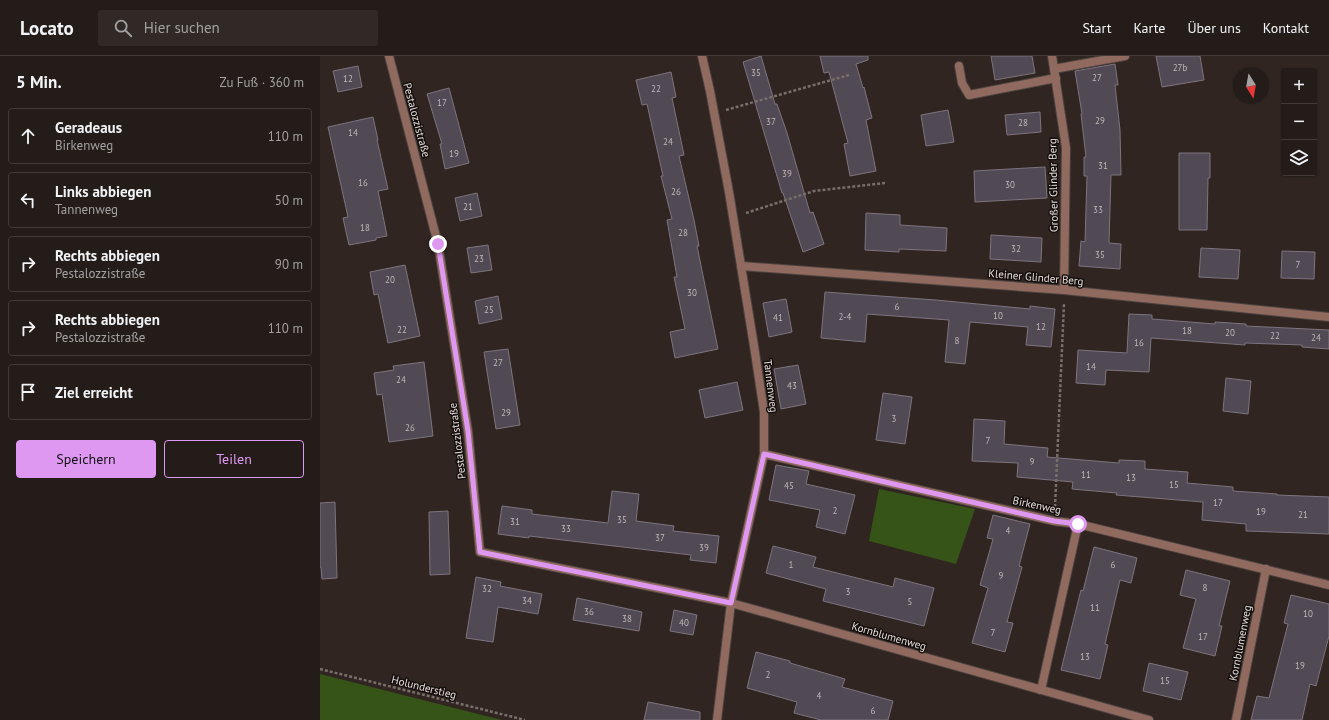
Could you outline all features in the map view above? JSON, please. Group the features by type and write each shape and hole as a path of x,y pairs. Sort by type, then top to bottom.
{"street":[{"name":"Pestalozzistraße","path":"388,56 438,244 468,431 480,552 731,603"},
{"name":"Tannenweg","path":"702,56 714,113 741,266 764,412 764,454 731,603 717,720"},
{"name":"Großer Glinder Berg","path":"1052,56 1066,148 1064,290"},
{"path":"1054,69 1125,56"},
{"path":"959,66 962,82 969,95 1056,78"},
{"name":"Kleiner Glinder Berg","path":"741,266 1064,290 1329,317"},
{"name":"Birkenweg","path":"764,454 1054,521 1078,524 1329,585"},
{"path":"1041,690 1078,524"},
{"name":"Kornblumenweg","path":"1236,720 1266,569"},
{"name":"Kornblumenweg","path":"731,603 1148,720"}],"path":[{"path":"714,113 849,75"},
{"path":"732,217 814,191 885,183"},
{"path":"1054,521 1064,290"},
{"name":"Holunderstieg","path":"320,668 525,720"}],"green space":[{"path":"879,489 975,509 956,564 869,541"},
{"path":"320,674 502,720 320,720"}],"building":[{"path":"761,56 775,104 777,104 787,133 810,213 813,212 824,244 803,252 782,193 743,62"},
{"path":"820,56 868,56 868,60 856,64 872,118 866,120 876,171 850,176 844,144 848,143 829,72 824,73"},
{"path":"991,56 1032,56 1035,73 995,80"},
{"path":"1156,56 1200,56 1204,80 1162,87"},
{"path":"1115,64 1118,85 1115,85 1120,130 1121,175 1111,175 1109,243 1121,244 1120,269 1079,266 1081,241 1085,242 1087,176 1084,176 1084,157 1086,157 1082,114 1075,71"},
{"path":"358,66 362,87 338,92 333,71"},
{"path":"671,72 676,97 672,98 684,155 679,156 694,220 699,246 697,246 718,349 675,358 670,332 685,329 674,277 677,277 667,220 672,219 661,176 663,176 647,104 642,105 636,80"},
{"path":"449,88 469,163 445,169 440,144 442,144 427,94"},
{"path":"948,110 954,142 926,146 921,115"},
{"path":"1040,112 1041,132 1007,135 1005,115"},
{"path":"373,117 388,189 378,191 387,236 376,238 376,240 349,245 343,218 348,217 328,127"},
{"path":"1179,153 1210,153 1207,230 1179,230"},
{"path":"1045,167 1047,198 975,202 974,171"},
{"path":"477,193 482,216 460,221 455,198"},
{"path":"866,213 900,215 900,225 947,228 946,251 899,249 899,252 865,250"},
{"path":"991,235 1042,238 1041,262 990,259"},
{"path":"488,245 492,270 471,273 467,248"},
{"path":"1201,248 1240,250 1238,279 1199,277"},
{"path":"1282,251 1315,252 1314,279 1281,278"},
{"path":"405,265 420,336 388,343 378,294 374,295 370,272"},
{"path":"825,292 936,300 1030,309 1030,306 1055,309 1051,347 1026,345 1028,327 970,322 965,364 945,362 949,320 867,314 865,342 821,338"},
{"path":"498,296 502,319 479,324 475,301"},
{"path":"786,299 792,332 769,337 763,303"},
{"path":"1129,314 1152,315 1152,319 1329,330 1329,349 1302,347 1302,345 1245,343 1245,345 1151,338 1149,372 1106,370 1105,385 1076,383 1078,350 1127,353"},
{"path":"508,349 520,425 496,429 484,352"},
{"path":"424,362 433,436 389,442 382,394 377,395 374,373 394,370 393,366"},
{"path":"798,365 806,404 781,409 774,369"},
{"path":"1226,378 1251,381 1248,414 1223,411"},
{"path":"737,382 743,410 705,418 699,390"},
{"path":"883,393 912,397 905,444 876,440"},
{"path":"974,419 1005,421 1004,444 1048,448 1047,457 1119,463 1119,460 1145,461 1145,469 1188,472 1187,483 1233,487 1233,491 1277,495 1329,497 1329,534 1246,531 1246,524 1202,520 1203,502 1116,495 1117,493 1072,489 1073,482 1017,477 1018,463 972,461"},
{"path":"776,465 809,471 806,484 855,495 845,534 816,527 820,510 769,500"},
{"path":"612,491 639,494 636,521 674,526 673,531 719,536 716,563 690,560 691,555 529,536 529,538 498,534 502,506 532,510 532,514 608,523"},
{"path":"335,502 337,578 322,579 320,567 320,503"},
{"path":"448,511 450,574 430,575 429,512"},
{"path":"993,515 1030,524 1019,566 1022,567 1007,622 1013,623 1005,652 972,643 988,588 980,585 993,539 987,538"},
{"path":"773,546 816,557 813,567 893,587 895,578 934,588 924,626 823,601 826,589 766,573"},
{"path":"1094,547 1137,558 1131,583 1120,580 1105,644 1108,645 1100,679 1061,670 1081,590 1083,591"},
{"path":"1186,570 1230,581 1219,626 1222,626 1215,656 1183,648 1196,599 1180,595"},
{"path":"476,577 501,582 500,586 542,594 538,614 498,607 493,642 466,638"},
{"path":"1291,595 1329,604 1329,636 1316,686 1310,684 1302,720 1251,720 1257,696 1269,698 1288,624 1284,623"},
{"path":"577,598 642,612 639,631 573,620"},
{"path":"674,610 697,615 693,635 670,631"},
{"path":"756,652 790,661 790,663 845,679 842,687 893,701 888,720 821,720 794,713 797,702 747,688"},
{"path":"1149,663 1188,672 1181,700 1143,691"},
{"path":"648,702 700,712 700,720 644,720"}],"route":[{"path":"438,244 468,431 480,552 731,603 764,454 1054,521 1078,524"}]}
